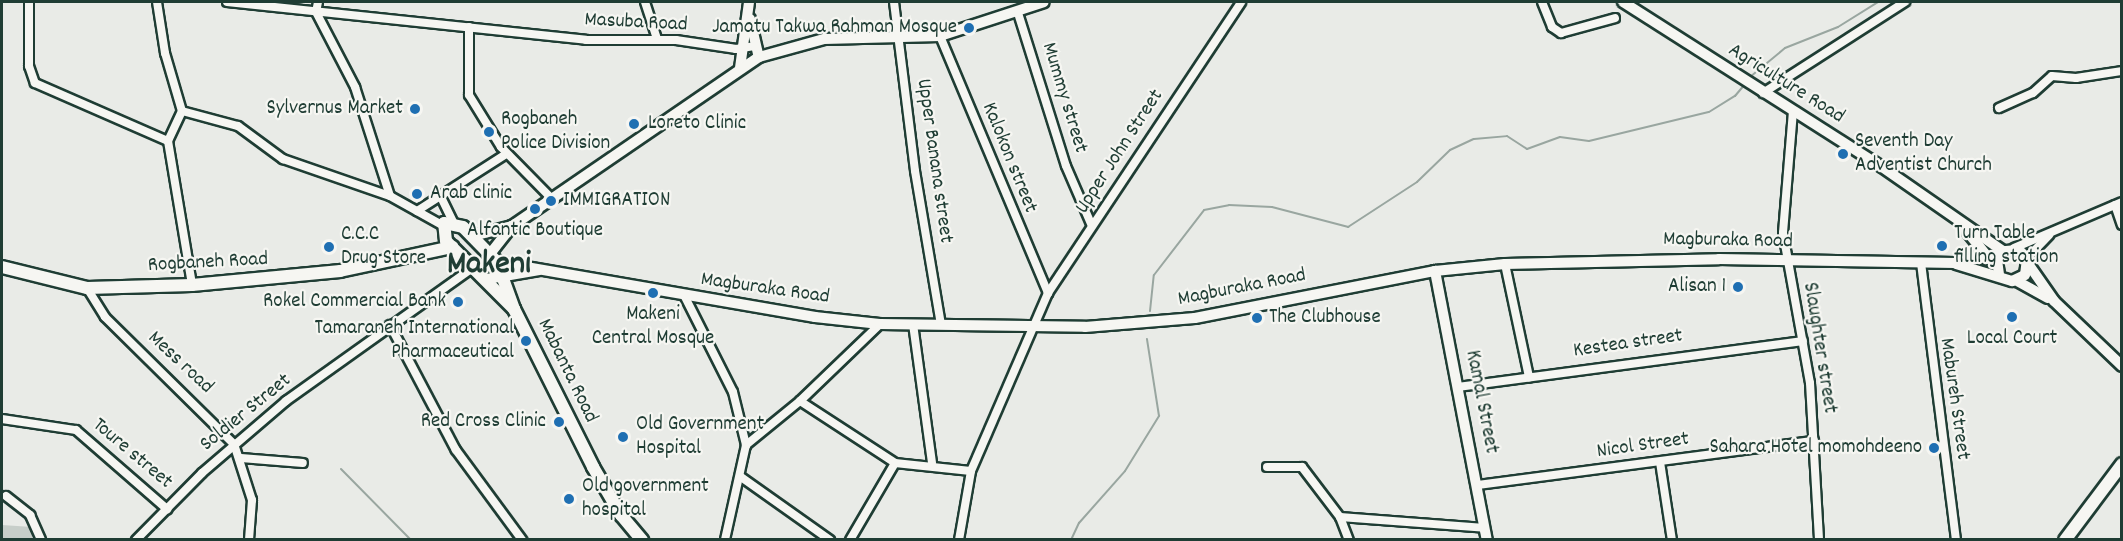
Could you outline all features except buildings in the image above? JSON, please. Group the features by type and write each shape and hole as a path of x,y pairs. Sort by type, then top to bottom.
{"main road":[{"path":"445,226 473,236 494,258 504,278 514,309"},
{"path":"445,226 452,248 487,279 514,309"},
{"path":"417,253 445,226"},
{"name":"Rogbaneh Road","path":"2,267 87,288 192,285 340,271 417,253 452,248"},
{"name":"Mabanta Road","path":"514,309 593,468 621,515 642,540"},
{"path":"2065,540 2121,464"}],"street":[{"path":"30,2 29,66 35,83 168,141"},
{"path":"157,2 165,53 182,111 168,141 192,285"},
{"name":"Masuba Road","path":"227,2 586,40 657,39 757,51"},
{"path":"318,2 316,12 355,87 390,196"},
{"path":"645,2 657,39"},
{"name":"Upper Banana street","path":"894,2 941,325"},
{"path":"473,236 512,226 553,201 740,68 757,51 824,39 940,36 1018,13 1044,2"},
{"name":"Upper John Street","path":"959,540 971,471 993,412 1048,293 1241,2"},
{"path":"1542,2 1552,27 1561,33 1615,18"},
{"name":"Agriculture Road","path":"1623,2 1958,221 2005,251 2028,261"},
{"path":"1760,91 1905,2"},
{"path":"749,7 757,51"},
{"path":"740,68 749,7"},
{"name":"Mummy street","path":"1018,13 1066,166 1092,226"},
{"path":"469,27 467,92 506,154 553,201"},
{"name":"Kalokon street","path":"940,36 1048,293"},
{"path":"1999,108 2033,93 2052,76 2076,78 2121,71"},
{"path":"182,111 238,126 284,159 390,196 445,226"},
{"name":"Slaughter street","path":"1793,111 1786,166 1786,261 1803,341 1814,441 1819,540"},
{"path":"417,211 506,154"},
{"path":"440,195 445,226"},
{"path":"1997,270 2005,251 2118,204 2121,225"},
{"name":"Agriculture Road","path":"1958,221 1997,270"},
{"path":"494,258 512,226"},
{"path":"2052,232 2028,261 2017,281 2054,301"},
{"name":"Magburaka Road","path":"1954,264 2005,251"},
{"name":"Magburaka Road","path":"494,258 539,270 685,297 880,324 941,325 1161,323 1435,271 1505,264 1786,261 1954,264 1997,270 2017,281"},
{"path":"2028,261 2054,301 2121,366"},
{"name":"Mabureh Street","path":"1921,263 1956,540"},
{"path":"1505,264 1529,377"},
{"name":"Soldier Street","path":"136,540 234,444 390,326 461,280 474,267"},
{"name":"Magburaka Road","path":"487,279 504,278 539,270"},
{"name":"Kamal Street","path":"1435,271 1487,540"},
{"path":"461,280 487,279"},
{"name":"Mess road","path":"87,288 105,317 234,444 241,458 252,500 249,540"},
{"path":"685,297 733,392 746,445 741,477 725,540"},
{"path":"746,445 801,401 880,324"},
{"path":"913,324 933,464"},
{"path":"390,326 456,450 522,540"},
{"name":"Kestea street","path":"1458,387 1803,341"},
{"path":"801,401 895,463 933,464 971,471"},
{"name":"Toure street","path":"2,419 76,430 167,508"},
{"name":"Nicol Street","path":"1478,485 1814,441"},
{"path":"241,458 303,463"},
{"path":"1660,462 1672,540"},
{"path":"850,540 895,463"},
{"path":"1267,467 1302,467 1340,517 1349,540"},
{"path":"741,477 830,540"},
{"path":"6,495 27,511 41,540"},
{"path":"1340,517 1485,528"}],"shaded area":[{"path":"2,525 32,527 32,539 2,539"}],"waterway":[{"path":"1750,77 1785,48 1838,27 1878,2"},
{"path":"1150,311 1154,275 1204,210 1229,205 1272,207 1348,227 1417,182 1450,150 1474,139 1507,136 1527,149 1560,137 1589,141 1709,112 1735,96 1745,84"},
{"path":"1071,540 1079,523 1125,471 1159,416 1147,339"},
{"path":"341,469 411,540"}],"place":[{"name":"Jamatu Takwa Rahman Mosque","path":"969,28"},
{"name":"Sylvernus Market","path":"415,109"},
{"name":"Loreto Clinic","path":"634,124"},
{"name":"Rogbaneh Police Division","path":"489,132"},
{"name":"Seventh Day Adventist Church","path":"1843,154"},
{"name":"Arab clinic","path":"417,194"},
{"name":"IMMIGRATION","path":"551,201"},
{"name":"Alfantic Boutique","path":"535,209"},
{"name":"Turn Table filling station","path":"1942,246"},
{"name":"C.C.C Drug Store","path":"329,247"},
{"name":"Alisan 1","path":"1738,287"},
{"name":"Makeni Central Mosque","path":"653,293"},
{"name":"Rokel Commercial Bank","path":"458,302"},
{"name":"Local Court","path":"2012,317"},
{"name":"The Clubhouse","path":"1257,318"},
{"name":"Tamaraneh International Pharmaceutical","path":"526,341"},
{"name":"Red Cross Clinic","path":"559,422"},
{"name":"Old Government Hospital","path":"623,437"},
{"name":"Sahara Hotel momohdeeno","path":"1934,448"},
{"name":"Old government hospital","path":"569,499"}],"district":[{"name":"Makeni","path":"489,266"}]}
